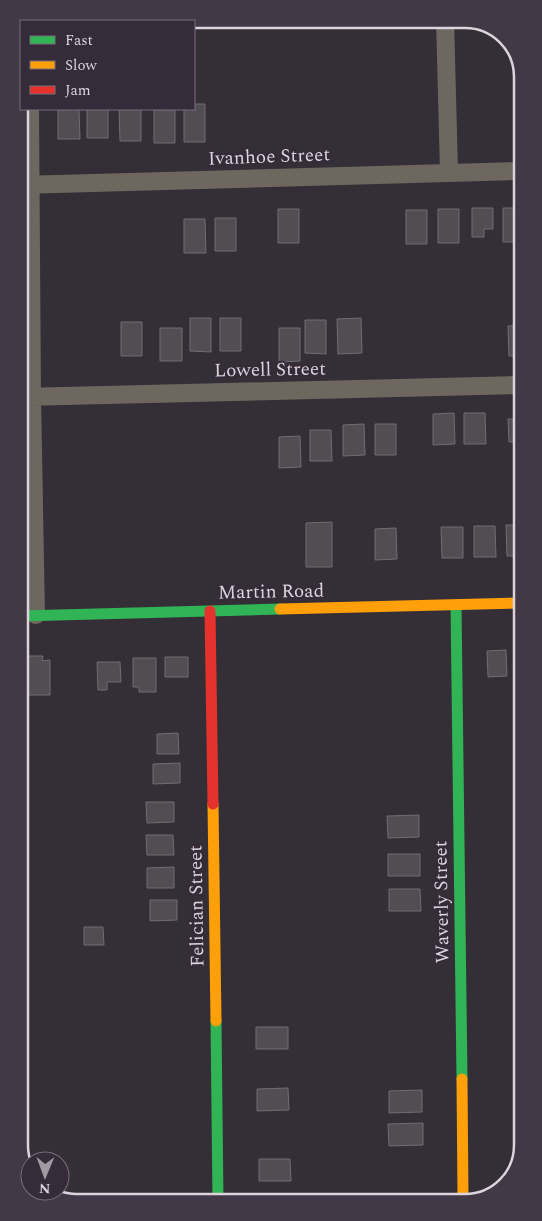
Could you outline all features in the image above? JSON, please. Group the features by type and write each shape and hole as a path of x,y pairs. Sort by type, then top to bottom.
{"street":[{"path":"445,28 449,172"},
{"path":"28,139 30,110"},
{"name":"Ivanhoe Street","path":"28,185 514,171"},
{"name":"Lowell Street","path":"28,397 514,385"},
{"name":"Martin Road","path":"28,616 514,603"},
{"name":"Waverly Street","path":"456,605 463,1194"},
{"name":"Felician Street","path":"210,611 218,1193"}],"building":[{"path":"195,104 205,104 205,142 184,142 184,110 195,110"},
{"path":"58,110 79,110 80,139 58,139"},
{"path":"87,110 108,110 108,138 87,138"},
{"path":"119,110 141,110 141,141 120,141"},
{"path":"154,110 175,110 175,143 154,143"},
{"path":"472,208 493,208 493,229 484,229 484,237 472,237"},
{"path":"503,208 514,208 514,242 503,242"},
{"path":"278,209 299,209 299,243 278,243"},
{"path":"438,209 459,209 459,243 438,243"},
{"path":"406,210 427,210 427,244 406,244"},
{"path":"215,218 236,218 236,251 215,251"},
{"path":"184,219 205,219 206,253 184,253"},
{"path":"190,318 211,318 211,352 190,351"},
{"path":"220,318 241,318 241,351 220,351"},
{"path":"361,318 362,353 338,354 337,319"},
{"path":"305,320 326,320 326,354 305,353"},
{"path":"121,322 142,322 142,356 121,356"},
{"path":"508,326 514,326 514,356 509,356"},
{"path":"160,328 182,328 182,361 160,361"},
{"path":"279,328 300,328 300,361 279,362"},
{"path":"454,413 455,444 433,445 433,414"},
{"path":"464,413 485,413 486,444 464,444"},
{"path":"508,419 514,419 514,442 509,442"},
{"path":"364,424 365,455 343,456 343,425"},
{"path":"375,424 396,424 396,455 375,455"},
{"path":"310,430 331,430 332,461 310,461"},
{"path":"300,436 301,467 279,468 279,437"},
{"path":"332,522 332,567 306,567 306,523"},
{"path":"506,525 514,525 514,556 507,556"},
{"path":"474,526 495,526 496,557 474,557"},
{"path":"441,527 463,527 463,558 442,558"},
{"path":"396,528 397,559 375,560 375,529"},
{"path":"506,650 507,676 488,677 487,651"},
{"path":"28,656 43,656 42,661 50,660 50,695 28,695"},
{"path":"165,657 188,657 188,677 165,677"},
{"path":"133,658 156,658 156,692 139,692 139,687 133,687"},
{"path":"97,662 120,662 121,682 107,682 107,690 98,690"},
{"path":"178,733 179,754 157,754 157,734"},
{"path":"180,763 180,783 153,784 153,764"},
{"path":"146,802 174,802 174,822 147,823"},
{"path":"419,815 419,837 388,838 387,816"},
{"path":"146,835 173,835 174,855 147,855"},
{"path":"388,854 420,854 420,876 388,876"},
{"path":"174,867 174,888 147,888 147,868"},
{"path":"389,889 420,889 421,911 389,911"},
{"path":"150,900 177,900 177,920 150,921"},
{"path":"84,927 103,927 104,945 84,945"},
{"path":"256,1027 288,1027 288,1049 256,1049"},
{"path":"288,1088 289,1110 257,1111 257,1089"},
{"path":"422,1090 422,1112 389,1113 389,1091"},
{"path":"423,1123 423,1145 389,1146 388,1124"},
{"path":"259,1159 290,1159 291,1181 259,1181"}],"traffic: fast":[{"path":"456,605 462,1079"},
{"path":"28,616 280,609"},
{"path":"216,1021 218,1193"}],"traffic: slow":[{"path":"280,609 514,603"},
{"path":"213,804 216,1021"},
{"path":"462,1079 463,1194"}],"traffic: jam":[{"path":"210,611 213,804"}]}
